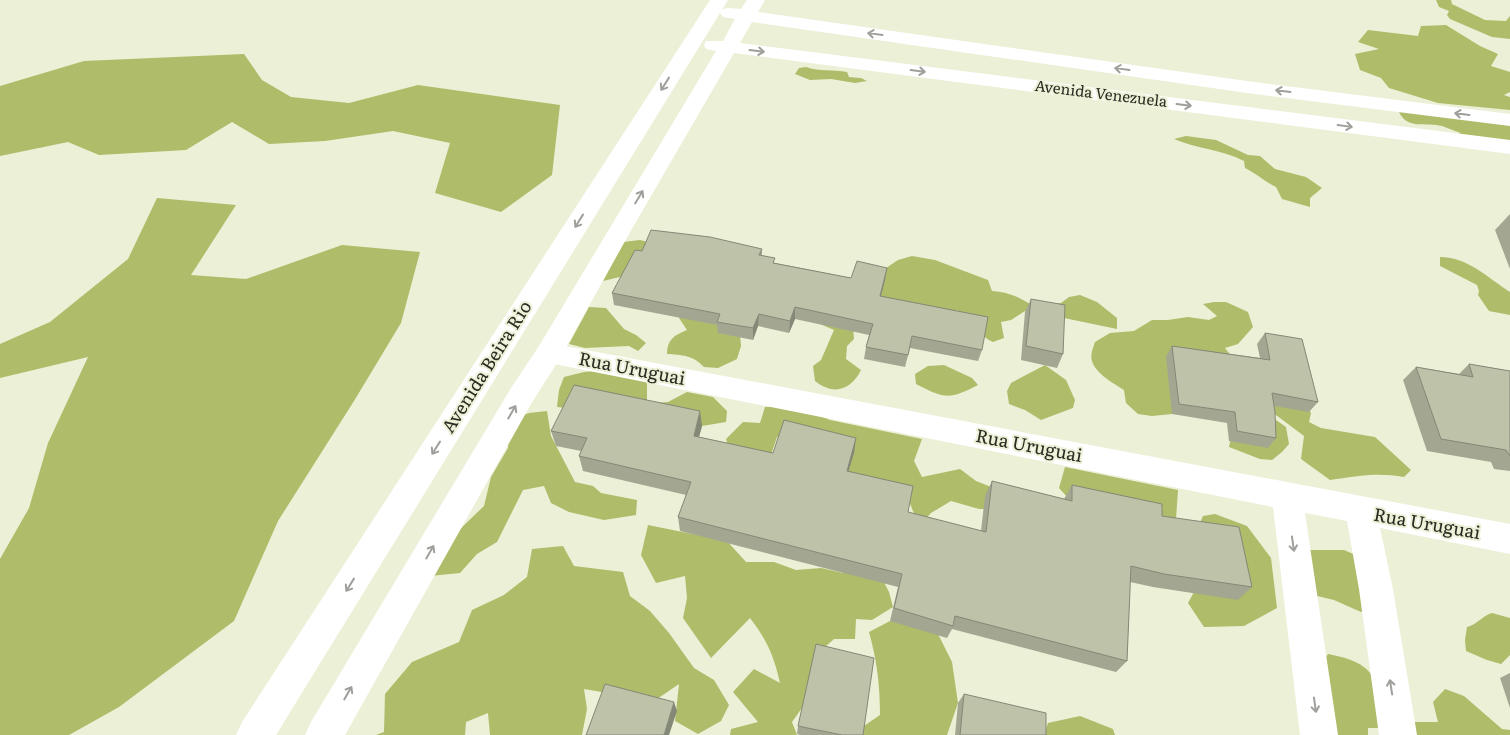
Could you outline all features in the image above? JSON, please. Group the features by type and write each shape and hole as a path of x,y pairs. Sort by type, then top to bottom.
{"street":[{"name":"Avenida Venezuela","path":"715,5 751,8 1246,87 1510,120"},
{"name":"Avenida Beira Rio","path":"255,735 715,5"},
{"path":"324,735 521,396 549,353 751,8"},
{"name":"Avenida Venezuela","path":"691,42 1510,148"},
{"name":"Rua Uruguai","path":"549,353 1361,512 1510,539"},
{"path":"1287,496 1319,735"},
{"path":"1361,512 1376,589 1398,735"}],"green space":[{"path":"1436,0 1451,0 1452,4 1485,20 1506,21 1510,16 1510,39 1492,37 1450,19 1447,15 1449,11 1439,7"},
{"path":"1446,25 1480,46 1498,54 1491,66 1510,72 1510,92 1504,95 1510,97 1510,110 1438,103 1389,88 1381,78 1360,70 1355,54 1379,49 1358,42 1368,30 1418,36 1421,26"},
{"path":"244,54 262,80 291,97 349,103 418,85 560,105 552,175 501,212 435,193 450,143 393,131 325,141 269,144 232,122 186,150 99,155 68,142 0,156 0,86 84,61"},
{"path":"806,67 847,72 849,77 861,78 867,81 855,83 831,79 810,80 795,74 799,68"},
{"path":"1401,109 1510,123 1510,152 1454,135 1461,133 1442,126 1412,123 1403,118 1399,112"},
{"path":"1186,136 1216,140 1248,155 1260,156 1275,169 1306,177 1322,188 1310,198 1310,207 1282,199 1276,187 1245,168 1244,161 1227,154 1174,139"},
{"path":"157,198 236,205 191,275 246,279 342,245 420,252 401,323 278,521 234,621 119,707 69,735 0,735 0,559 29,508 48,443 88,357 0,378 0,344 50,322 128,259"},
{"path":"640,240 652,243 624,276 603,281 623,242"},
{"path":"912,256 935,260 988,280 992,291 1014,296 1033,306 1011,320 1001,322 1004,338 993,342 987,339 957,310 952,319 881,297 883,270 898,260"},
{"path":"1440,257 1460,260 1469,264 1510,292 1510,315 1489,311 1478,295 1477,285 1440,266"},
{"path":"1080,295 1097,302 1117,318 1117,329 1064,318 1047,305 1061,303 1069,297"},
{"path":"688,296 740,334 741,346 737,359 718,368 704,367 691,358 667,354 668,345 672,339 687,330 679,318"},
{"path":"1226,302 1248,312 1253,327 1238,344 1225,348 1232,357 1172,414 1152,416 1138,414 1126,403 1124,390 1105,378 1094,366 1091,356 1095,342 1110,333 1134,331 1152,320 1188,317 1209,320 1217,316 1203,304"},
{"path":"589,307 606,308 624,329 646,343 638,351 629,346 585,348 569,344"},
{"path":"820,324 853,327 854,339 847,346 846,359 861,370 852,382 841,389 822,386 815,381 813,366 821,360 834,330"},
{"path":"944,365 972,378 978,385 960,393 947,396 934,393 916,384 915,374 928,366"},
{"path":"1045,365 1066,380 1075,400 1073,408 1041,420 1025,410 1009,404 1007,391 1011,383"},
{"path":"616,369 647,376 647,404 668,402 687,392 713,397 727,411 726,422 702,426 686,421 557,407 559,390 564,377 584,372"},
{"path":"1300,397 1311,413 1309,422 1321,428 1375,437 1411,470 1404,477 1376,475 1330,480 1301,459 1304,436 1264,406"},
{"path":"794,405 830,420 922,439 914,461 922,477 960,469 976,481 1009,494 1021,509 979,509 951,501 931,513 919,526 909,501 844,485 796,433 777,437 771,455 733,462 726,439 743,422 760,423 765,407"},
{"path":"547,411 551,436 575,482 593,486 601,493 637,500 636,515 604,520 569,512 551,503 544,486 523,490 497,542 477,554 460,573 430,576 458,531 484,506 491,477 508,448 510,420 529,413"},
{"path":"1266,413 1286,427 1289,444 1282,452 1272,460 1260,459 1229,447 1233,429"},
{"path":"1065,467 1178,490 1176,519 1076,507 1059,488"},
{"path":"1215,514 1247,526 1271,558 1277,608 1244,626 1204,627 1188,603 1200,581 1198,527 1203,516"},
{"path":"648,525 727,541 746,562 774,562 796,570 821,568 843,573 878,571 889,592 893,607 872,620 856,619 855,639 834,639 816,655 809,698 792,722 797,735 730,735 731,729 758,722 733,692 754,669 780,683 772,656 761,634 750,618 711,658 683,618 687,598 685,576 656,583 641,555"},
{"path":"563,546 574,566 623,572 630,596 650,611 669,633 694,668 714,680 729,705 721,721 698,734 675,721 679,684 654,701 584,689 587,709 582,735 490,735 488,713 466,722 465,735 376,735 384,732 385,694 412,662 459,642 472,610 504,595 527,577 532,549"},
{"path":"1304,550 1344,550 1367,560 1368,605 1361,612 1334,600 1313,595"},
{"path":"1492,613 1510,618 1510,655 1501,664 1466,651 1467,627"},
{"path":"913,620 937,632 952,662 958,703 947,735 837,735 855,732 880,715 878,673 869,632 890,621"},
{"path":"1328,654 1358,663 1367,669 1373,677 1379,698 1382,728 1368,728 1368,735 1327,735 1316,671"},
{"path":"1445,689 1464,696 1502,729 1510,730 1510,735 1415,735 1415,722 1438,722 1433,702"},
{"path":"1080,716 1113,729 1115,735 1044,735 1048,723"}],"building":[{"path":"651,230 710,237 762,249 759,255 775,258 773,263 851,278 857,261 887,268 880,296 988,317 982,350 912,336 908,355 866,347 873,324 795,307 790,321 759,314 753,328 717,322 720,314 612,293 635,250 642,251"},
{"path":"1031,299 1065,305 1063,354 1026,346"},
{"path":"1265,333 1302,339 1318,402 1272,393 1276,438 1237,431 1235,412 1179,404 1172,346 1270,360"},
{"path":"1469,364 1510,371 1510,456 1506,450 1441,439 1416,367 1473,377"},
{"path":"574,385 700,411 694,436 773,453 784,420 856,438 847,471 913,486 908,512 986,532 992,481 1072,501 1072,485 1162,504 1162,516 1239,527 1252,587 1164,574 1131,566 1127,661 955,616 953,626 894,608 902,574 678,517 691,482 579,456 587,438 551,431"},
{"path":"816,644 874,658 863,735 842,735 798,726"},
{"path":"605,684 674,702 664,735 586,735"},
{"path":"964,694 1046,713 1046,735 960,735"}]}
